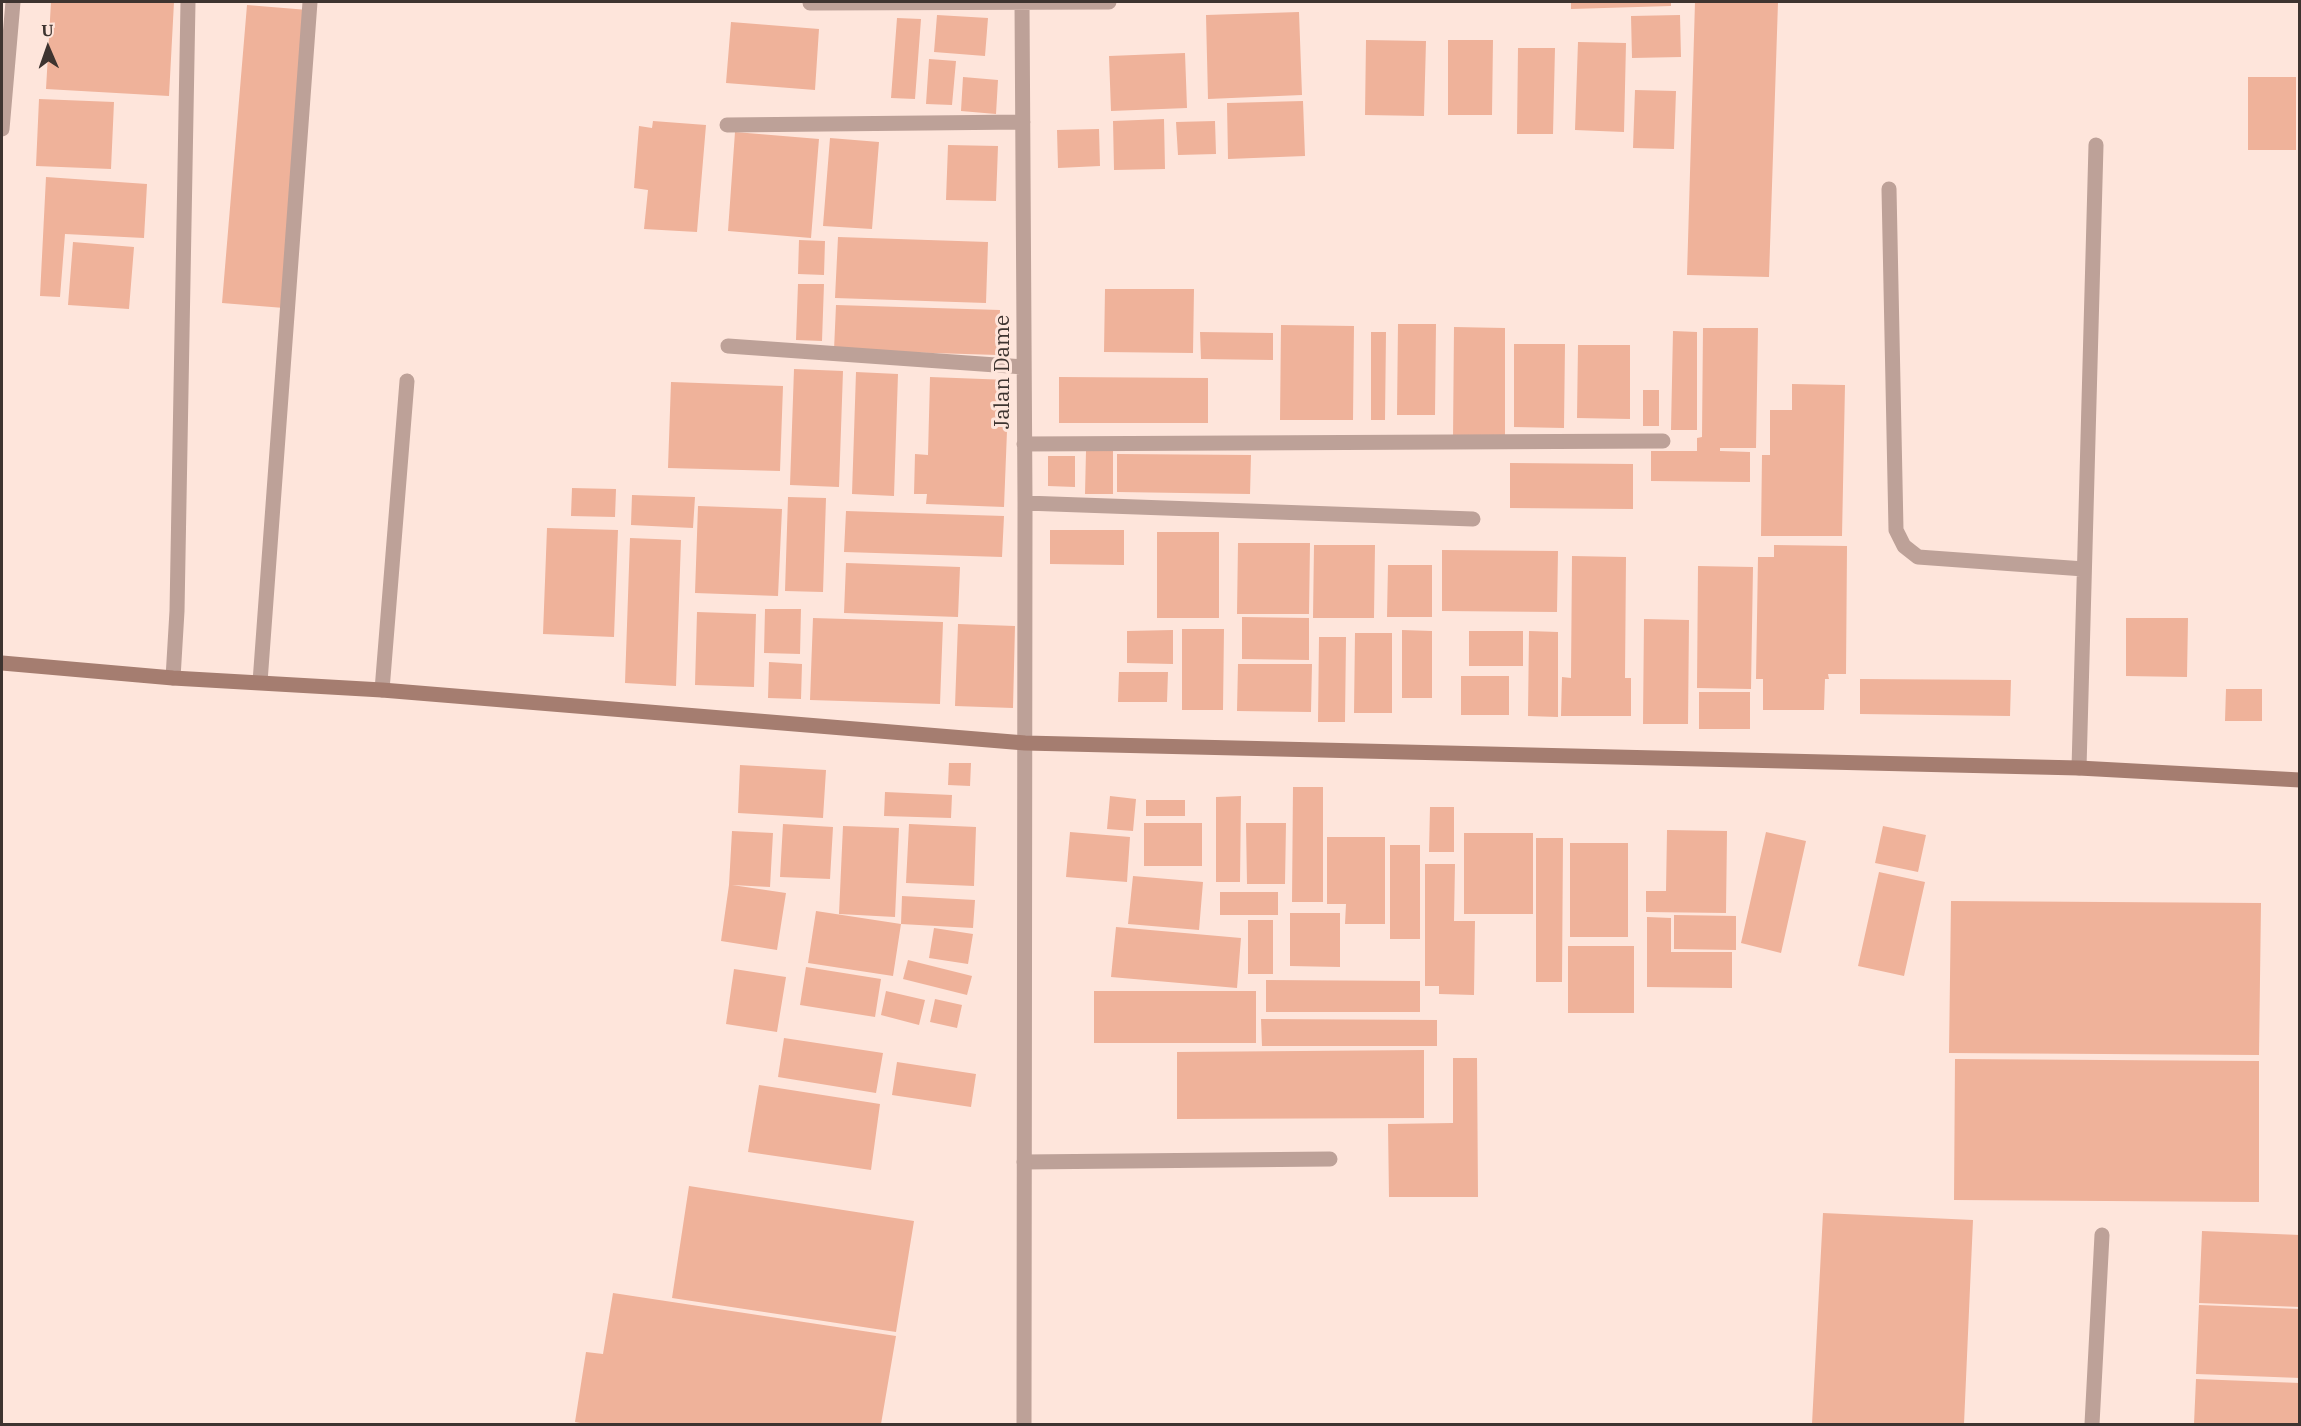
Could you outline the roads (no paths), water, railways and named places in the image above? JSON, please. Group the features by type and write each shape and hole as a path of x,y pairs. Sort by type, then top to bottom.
{"street":[{"path":"2,129 13,2"},
{"path":"173,678 177,611 188,2"},
{"path":"260,682 310,2"},
{"path":"810,3 1109,2"},
{"name":"Jalan Dame","path":"1022,3 1025,503 1024,1425"},
{"path":"727,125 1023,122"},
{"path":"2079,768 2096,145"},
{"path":"1889,189 1896,530 1904,546 1918,557 2084,568"},
{"path":"728,346 1024,367"},
{"path":"382,690 407,381"},
{"path":"1024,444 1663,441"},
{"path":"1025,503 1473,519"},
{"path":"2,663 173,678 382,690 1025,743 2079,768 2300,780"},
{"path":"1024,1162 1330,1159"},
{"path":"2092,1425 2102,1235"}]}
